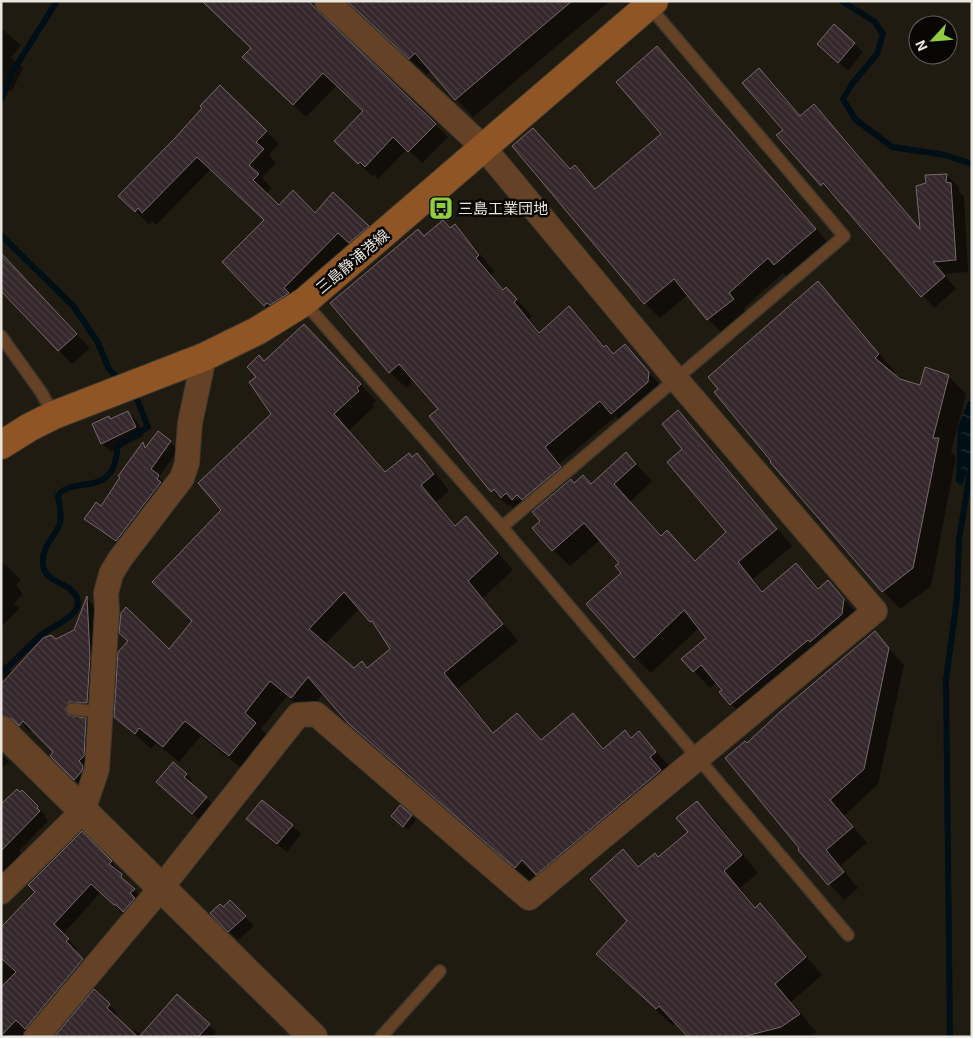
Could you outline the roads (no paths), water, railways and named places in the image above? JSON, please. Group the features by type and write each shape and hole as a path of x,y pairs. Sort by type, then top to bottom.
{"main road":[{"name":"三島静浦港線","path":"1,444 54,415 204,357 257,331 304,302 651,3"}],"street":[{"path":"36,1037 161,888 298,715 316,714 529,898 875,611 676,379 484,148 327,1"},
{"path":"1,892 83,810 97,769 107,611 106,593 111,574 120,559 182,478 187,463 190,423 204,357"},
{"path":"1,730 312,1037"}],"lane":[{"path":"502,527 844,236 651,3"},
{"path":"304,302 502,527 848,935"},
{"path":"1,336 41,392 54,415"},
{"path":"72,709 100,712"},
{"path":"381,1037 440,971"}],"water":[{"path":"972,392 972,459 962,486 956,482 958,427"}],"waterway":[{"path":"1,98 13,71 57,1"},
{"path":"841,1 874,21 883,34 877,54 852,84 843,99 855,119 892,147 945,155 972,164"},
{"path":"1,235 74,307 97,341 109,369 121,381"},
{"path":"1,674 40,636 75,611 78,604 77,597 70,589 50,577 44,570 43,565 46,547 60,523 61,513 58,496 70,488 93,483 108,476 114,465 118,445 148,427 136,397 131,392"},
{"path":"950,1037 946,680 957,598 959,540 972,460"}],"place":[{"name":"三島工業団地","path":"441,208"}]}
